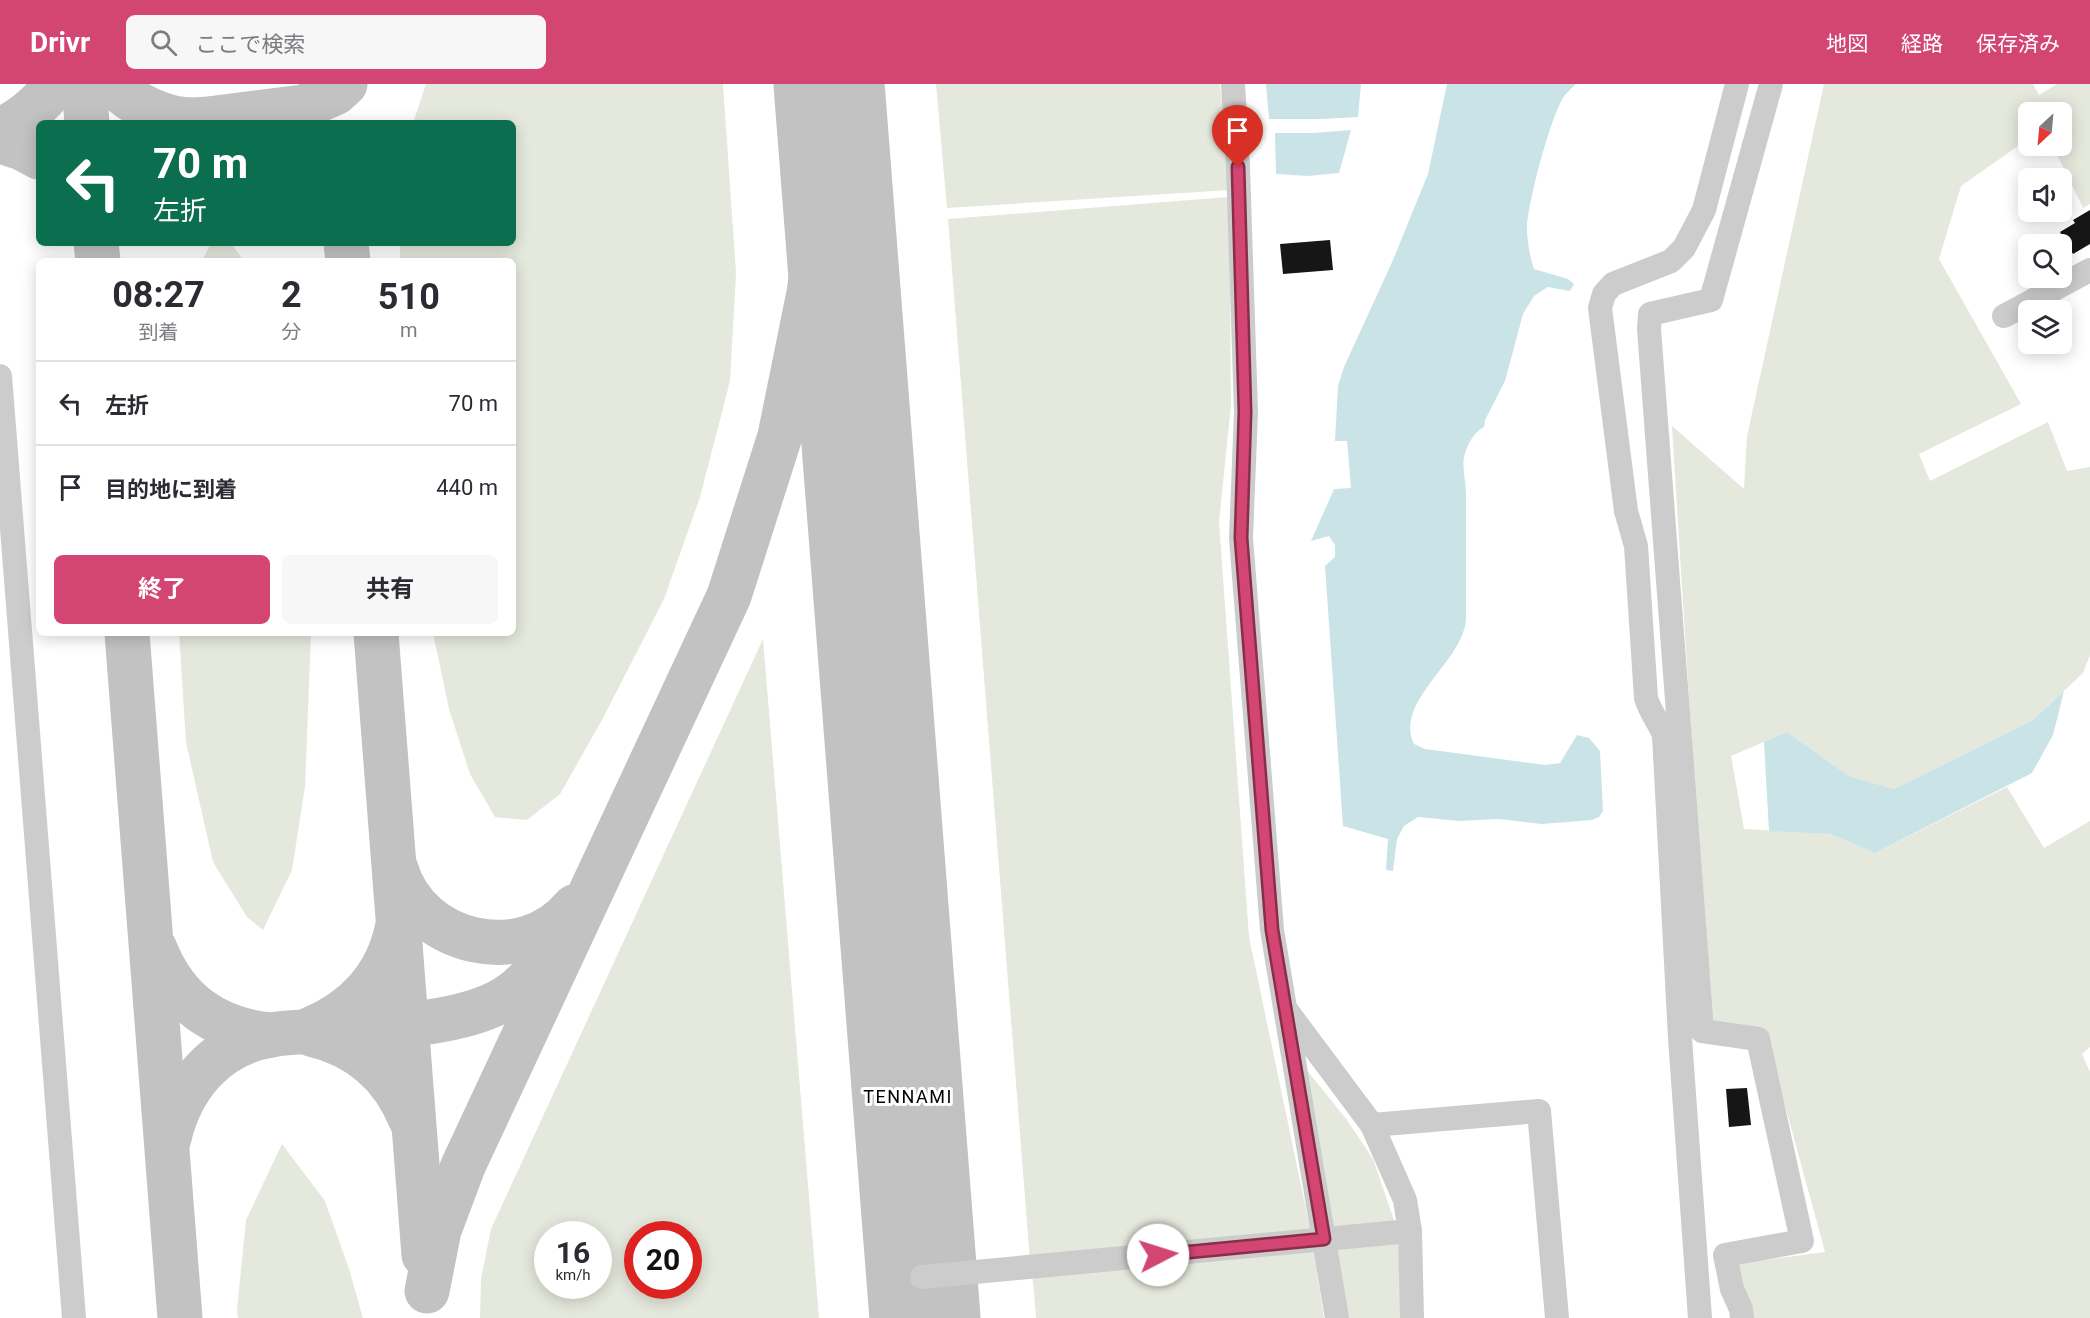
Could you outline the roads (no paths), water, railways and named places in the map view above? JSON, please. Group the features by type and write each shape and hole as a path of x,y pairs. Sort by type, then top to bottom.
{"lane":[{"path":"1233,84 1238,167 1245,412 1241,538 1272,930 1337,1318"},
{"path":"1700,1318 1679,1026 1664,735 1650,711 1646,698 1636,546 1626,511 1600,308 1604,294 1613,284 1671,261 1684,248 1704,210 1737,84"},
{"path":"1742,1318 1742,1309 1732,1289 1725,1255 1802,1241 1758,1039 1702,1031 1649,329 1650,314 1711,300 1771,84"},
{"path":"2004,316 2090,270"},
{"path":"0,376 74,1318"},
{"path":"1284,1006 1372,1125 1405,1200 1410,1231 1412,1318"},
{"path":"1372,1125 1539,1111 1557,1318"},
{"path":"922,1277 1410,1231"}],"water":[{"path":"1266,84 1361,84 1358,117 1269,119"},
{"path":"1447,84 1576,84 1563,98 1552,124 1535,181 1527,228 1534,269 1568,279 1574,284 1570,291 1548,287 1534,296 1523,314 1505,381 1485,420 1484,427 1474,436 1467,448 1463,466 1466,494 1466,618 1463,634 1421,697 1413,712 1410,728 1414,744 1425,749 1545,765 1560,763 1577,735 1589,738 1600,751 1603,811 1599,817 1592,820 1542,824 1499,819 1459,821 1418,817 1404,826 1397,839 1393,871 1386,870 1388,839 1343,826 1325,566 1335,557 1335,545 1329,536 1311,541 1334,489 1351,488 1347,441 1335,441 1338,386 1344,367 1393,260 1428,174"},
{"path":"1351,130 1339,173 1308,176 1276,174 1275,133"},
{"path":"2064,691 2053,735 2032,773 1875,853 1830,834 1769,831 1764,742 1787,732 1849,776 1894,789 2033,720"}],"district":[{"name":"TENNAMI","path":"908,1097"}]}
